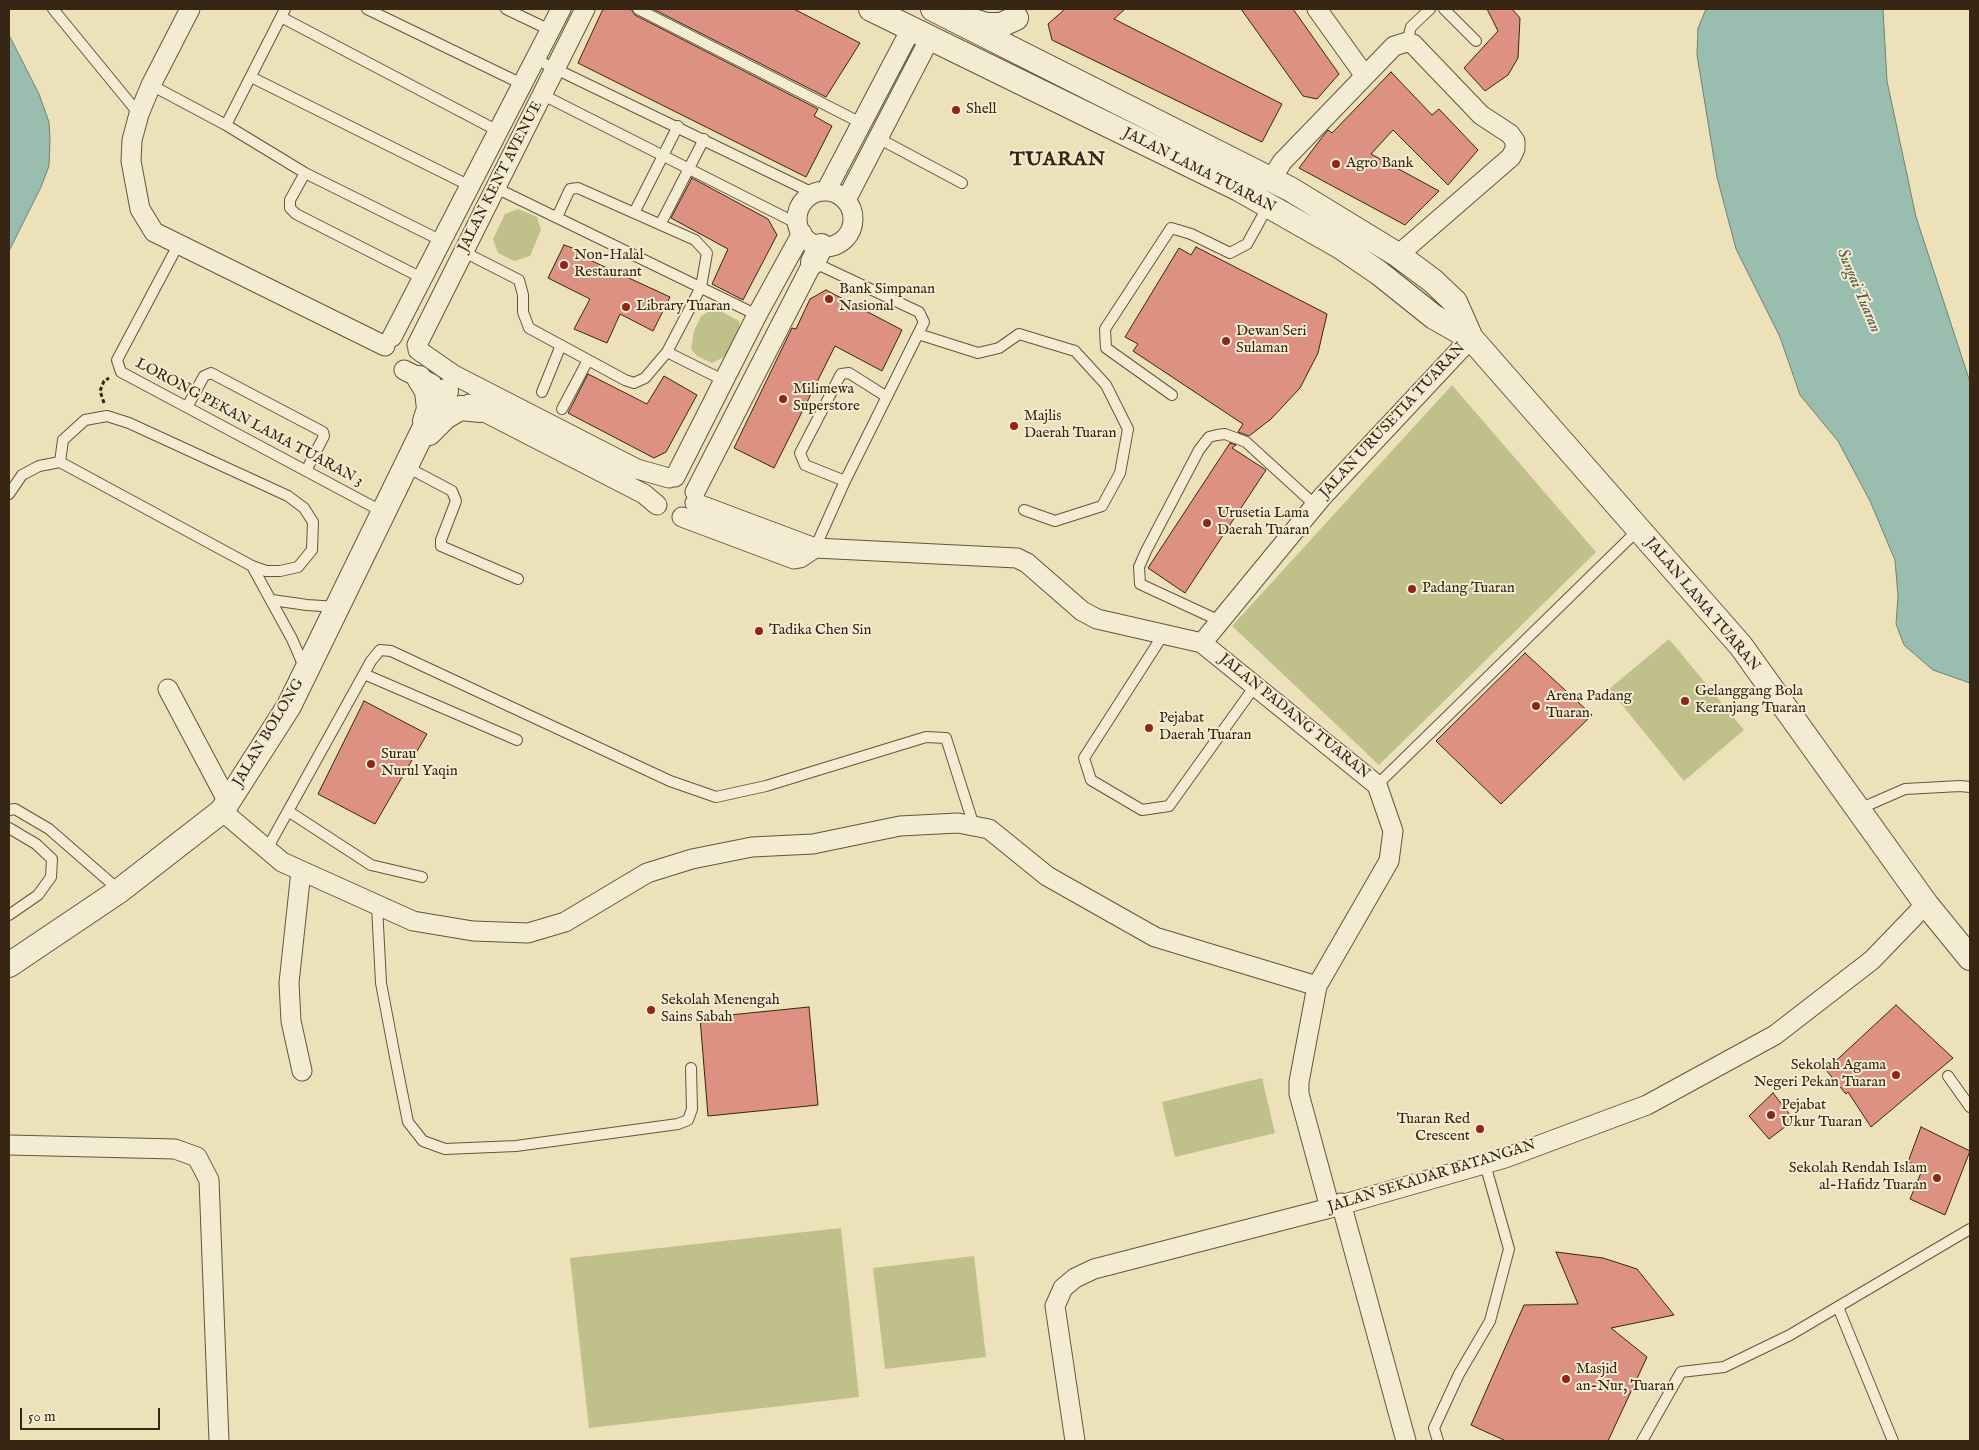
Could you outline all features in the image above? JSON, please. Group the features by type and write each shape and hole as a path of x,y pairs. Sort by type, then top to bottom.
{"street":[{"path":"190,9 151,86 139,114 132,140 131,161 140,209 154,232 178,245 388,342"},
{"name":"JALAN KENT AVENUE","path":"388,342 561,9"},
{"name":"JALAN KENT AVENUE","path":"418,348 585,9"},
{"name":"JALAN LAMA TUARAN","path":"871,9 921,25 991,68 1268,206 1341,247 1379,273 1434,317 1471,338"},
{"path":"934,9 986,25 1001,25 1019,13"},
{"name":"JALAN LAMA TUARAN","path":"934,9 1272,180 1398,255 1433,281 1455,302 1471,338 1741,646 1926,904 1970,958"},
{"path":"1317,9 1365,76"},
{"path":"991,68 1019,13"},
{"path":"657,505 656,493 663,482 672,478 725,381 800,228 800,206 819,192 921,25"},
{"path":"846,200 878,138 921,25"},
{"path":"1272,180 1282,162 1394,46 1407,42 1419,48 1481,115 1510,134 1515,141 1511,157 1398,255"},
{"path":"695,497 687,482 638,469 450,383 396,370 387,363 383,352 388,342 397,335 408,337 450,383 481,410 644,494 657,505 664,515 682,517 688,513 817,254 839,243 851,229 852,210 846,200 840,195 819,192"},
{"path":"800,228 817,254"},
{"name":"JALAN URUSETIA TUARAN","path":"1202,643 1315,505 1471,338"},
{"path":"411,374 416,362 418,348"},
{"path":"411,374 427,391 429,409 414,449"},
{"name":"JALAN BOLONG","path":"9,965 120,890 225,807 290,706 414,449 450,383"},
{"path":"414,449 445,417 460,408 481,410"},
{"name":"JALAN PADANG TUARAN","path":"695,497 815,548 1017,558 1027,563 1082,611 1097,619 1202,643 1378,785 1393,831 1388,861 1317,986 1299,1082 1299,1094 1336,1206 1406,1441"},
{"name":"JALAN PADANG TUARAN","path":"682,517 794,559 800,558 815,548"},
{"path":"168,689 225,807 267,849 282,862 300,871 413,921 473,930 528,933 565,922 646,873 692,859 752,847 813,844 900,826 958,823 988,829 1047,876 1155,936 1317,986"},
{"path":"300,871 289,983 291,1021 302,1071"},
{"name":"JALAN SEKADAR BATANGAN","path":"1075,1441 1054,1306 1063,1288 1075,1278 1094,1269 1336,1206 1505,1158 1647,1105 1775,1035 1872,960 1926,904"},
{"path":"9,1145 175,1149 196,1157 210,1180 219,1441"}],"lane":[{"path":"53,9 139,114"},
{"path":"367,9 522,84"},
{"path":"506,9 550,30"},
{"path":"638,9 862,124"},
{"path":"1407,42 1411,27 1430,9"},
{"path":"1444,9 1476,41"},
{"path":"226,125 283,13 498,131"},
{"path":"535,59 819,192"},
{"path":"251,76 470,186"},
{"path":"151,86 226,125 305,173 442,241"},
{"path":"543,95 688,168 800,228"},
{"path":"635,211 678,126"},
{"path":"878,138 962,183"},
{"path":"661,223 704,139"},
{"path":"305,173 290,200 290,208 296,214 422,278"},
{"path":"496,188 757,315"},
{"path":"464,252 519,280 523,295 523,312 529,328 634,383 645,378 667,352 701,287 706,253 695,240 635,211 578,188 570,188 557,217"},
{"path":"1172,395 1106,348 1105,329 1171,228 1192,234 1230,253 1248,244 1268,206"},
{"name":"LORONG PEKAN LAMA TUARAN 3","path":"178,245 118,360 121,372 383,512"},
{"path":"815,548 845,481 924,322 919,312 817,254"},
{"path":"918,334 978,353 998,348 1018,334 1075,351 1106,385 1128,429 1120,473 1102,506 1055,521 1024,510"},
{"path":"542,392 561,345"},
{"path":"667,352 725,381"},
{"path":"562,409 588,360"},
{"path":"187,408 204,376 211,373 323,432 324,436 306,470"},
{"path":"845,481 804,465 800,453 840,374 849,373 887,397"},
{"path":"9,494 22,476 39,466 60,462 252,566 266,571 280,571 298,566 312,550 313,522 304,508 288,496 129,423 107,416 85,420 63,440 60,462"},
{"path":"1220,621 1140,584 1139,567 1198,450 1210,437 1216,435 1225,434 1246,442 1315,505"},
{"path":"414,449 452,491 456,500 441,540 441,546 518,579"},
{"path":"1378,785 1638,530"},
{"path":"252,566 292,639 306,672"},
{"path":"272,600 337,607"},
{"path":"1163,635 1084,758 1091,780 1142,810 1169,806 1255,686"},
{"path":"267,849 364,674 380,650 391,651 670,782 716,797 766,786 926,737 946,738 974,826"},
{"path":"364,674 517,740"},
{"path":"1858,810 1905,789 1970,787"},
{"path":"11,808 49,829 120,890"},
{"path":"288,810 371,864 422,877"},
{"path":"9,828 36,844 52,859 51,877 38,895 9,915"},
{"path":"377,906 381,983 397,1066 408,1122 423,1141 445,1149 516,1146 678,1124 688,1120 692,1109 691,1068"},
{"path":"1948,1076 1970,1107"},
{"path":"1438,1441 1434,1428 1458,1374 1490,1321 1509,1249 1485,1164"},
{"path":"1642,1441 1681,1372 1724,1368 1790,1335 1970,1229"},
{"path":"1838,1307 1893,1441"}],"path":[{"path":"107,416 100,391 104,381 121,372"}],"green space":[{"path":"518,209 537,217 541,230 530,256 514,261 498,253 493,239 505,214"},
{"path":"715,308 739,321 740,332 728,355 712,363 697,356 691,349 694,331 701,316"},
{"name":"Padang Tuaran","path":"1452,385 1596,552 1379,765 1232,626"},
{"path":"1669,639 1744,730 1684,781 1609,689"},
{"path":"1262,1078 1275,1133 1175,1157 1162,1102"},
{"path":"841,1228 859,1397 589,1428 570,1258"},
{"path":"974,1256 986,1357 885,1369 873,1268"}],"water":[{"name":"Sungai Tuaran","path":"1706,9 1883,9 1887,81 1916,217 1970,382 1970,683 1933,670 1904,645 1896,624 1898,596 1895,560 1870,501 1838,441 1800,395 1780,337 1736,249 1717,177 1697,55 1698,28"},
{"path":"9,35 39,94 49,122 50,139 49,166 41,187 9,251"}],"building":[{"path":"603,9 631,9 635,15 818,109 814,116 832,126 806,177 578,63"},
{"path":"653,9 794,9 860,43 826,97"},
{"path":"1065,9 1125,9 1114,19 1282,104 1262,142 1052,40 1048,24"},
{"path":"1241,9 1293,9 1339,74 1317,99 1303,96"},
{"path":"1487,9 1512,9 1520,18 1518,58 1508,75 1485,91 1464,68 1498,31"},
{"path":"1391,72 1432,115 1439,109 1478,150 1448,185 1393,130 1371,154 1439,191 1405,225 1299,168 1328,130 1332,133"},
{"path":"692,178 768,219 777,235 743,300 712,284 728,249 671,218"},
{"name":"Library Tuaran","path":"564,245 581,251 579,255 670,297 653,331 620,314 607,343 574,329 590,299 548,278"},
{"name":"Dewan Seri Sulaman","path":"1196,247 1327,314 1318,353 1300,388 1271,419 1249,436 1238,432 1243,424 1133,351 1138,344 1125,337 1179,248 1191,255"},
{"path":"826,290 902,330 882,371 835,346 774,468 734,448 792,328 796,329 810,299"},
{"path":"588,374 647,404 664,376 697,395 666,452 654,458 568,413"},
{"path":"1230,443 1236,445 1232,448 1266,470 1185,593 1148,568"},
{"path":"1525,653 1592,715 1501,804 1436,741"},
{"name":"Surau Nurul Yaqin","path":"364,701 427,734 375,824 318,794"},
{"path":"1896,1005 1953,1058 1871,1127 1848,1092 1846,1094 1826,1070"},
{"path":"809,1007 818,1105 708,1116 700,1018"},
{"path":"1773,1093 1794,1120 1769,1139 1749,1116"},
{"path":"1921,1127 1970,1151 1945,1215 1910,1199 1923,1168 1908,1162"},
{"path":"1556,1252 1603,1258 1637,1269 1674,1315 1611,1328 1647,1357 1608,1441 1506,1441 1471,1425 1524,1305 1578,1304"}],"place":[{"name":"Shell","path":"956,110"},
{"name":"Agro Bank","path":"1336,164"},
{"name":"Non-Halal Restaurant","path":"564,265"},
{"name":"Bank Simpanan Nasional","path":"829,299"},
{"name":"Library Tuaran","path":"626,307"},
{"name":"Dewan Seri Sulaman","path":"1226,341"},
{"name":"Milimewa Superstore","path":"783,399"},
{"name":"Majlis Daerah Tuaran","path":"1014,426"},
{"name":"Urusetia Lama Daerah Tuaran","path":"1207,523"},
{"name":"Padang Tuaran","path":"1412,589"},
{"name":"Tadika Chen Sin","path":"759,631"},
{"name":"Gelanggang Bola Keranjang Tuaran","path":"1685,701"},
{"name":"Arena Padang Tuaran","path":"1536,706"},
{"name":"Pejabat Daerah Tuaran","path":"1149,728"},
{"name":"Surau Nurul Yaqin","path":"371,764"},
{"name":"Sekolah Menengah Sains Sabah","path":"651,1010"},
{"name":"Sekolah Agama Negeri Pekan Tuaran","path":"1896,1075"},
{"name":"Pejabat Ukur Tuaran","path":"1771,1115"},
{"name":"Tuaran Red Crescent","path":"1480,1129"},
{"name":"Sekolah Rendah Islam al-Hafidz Tuaran","path":"1937,1178"},
{"name":"Masjid an-Nur, Tuaran","path":"1566,1379"}],"district":[{"name":"TUARAN","path":"1058,161"}]}
